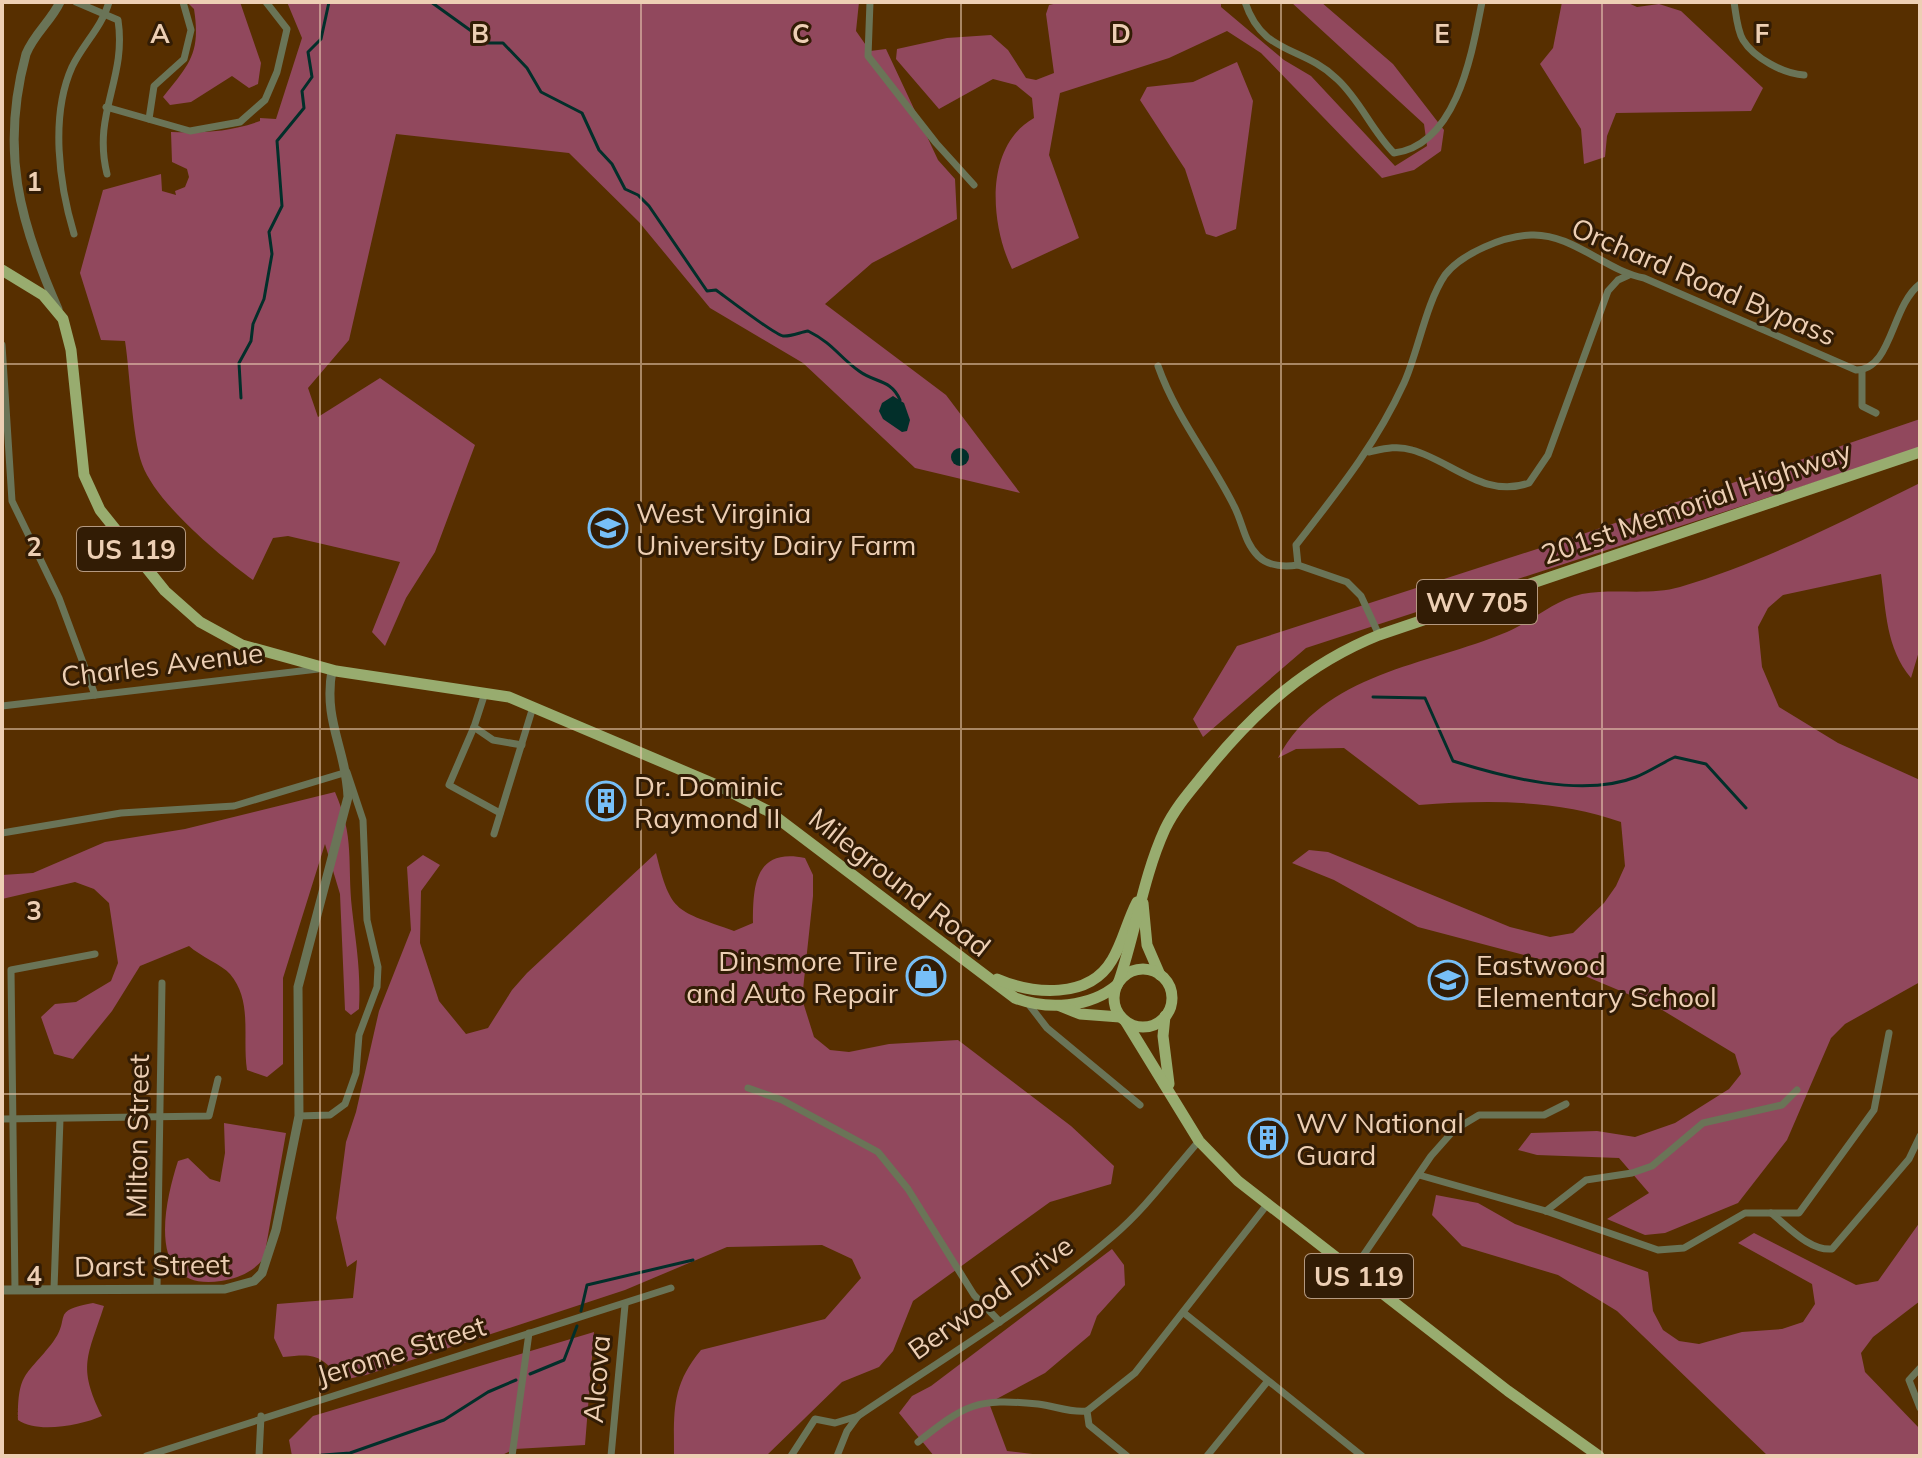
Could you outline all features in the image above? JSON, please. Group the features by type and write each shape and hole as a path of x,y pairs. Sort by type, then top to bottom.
{"main road":[{"path":"2,270 43,295 63,319"},
{"name":"US 119","path":"63,319 71,350 84,475 100,510 165,591 200,622 242,645 332,670"},
{"name":"201st Memorial Highway","path":"1118,983 1134,938 1142,895 1165,829 1181,801 1268,702 1307,672 1379,635 1920,452"},
{"name":"Mileground Road","path":"332,670 485,691 533,707 719,786 768,811 972,968 1027,1002 1123,1020"},
{"path":"972,968 1022,988 1041,991 1063,990 1090,981 1113,959 1128,919 1142,895"},
{"name":"201st Memorial Highway","path":"1142,895 1147,945 1161,975"},
{"path":"1143,969 1161,975 1171,991 1170,1007 1165,1016 1149,1027 1123,1020 1114,999 1118,983 1125,975 1143,969"},
{"name":"Mileground Road","path":"1056,1005 1101,997 1118,983"},
{"name":"US 119","path":"1165,1016 1163,1036 1169,1089"},
{"name":"US 119","path":"1123,1020 1199,1141 1266,1206 1599,1456"}],"street":[{"path":"60,2 28,49 17,75 6,146 18,217 63,319"},
{"path":"76,2 118,20 121,39 117,77 106,107 100,141 107,174"},
{"path":"74,234 61,165 62,108 72,68 106,13 109,2"},
{"path":"149,119 154,86 184,59 191,30 183,2"},
{"path":"106,107 190,131 240,122 265,100 277,72 287,29 266,2"},
{"path":"870,2 868,56 936,143 974,185"},
{"path":"1245,2 1252,24 1268,41 1337,78 1375,135 1394,153 1408,152 1456,104 1482,2"},
{"path":"1734,2 1743,40 1754,52 1789,74 1804,75"},
{"name":"Orchard Road Bypass","path":"1298,565 1296,545 1369,452 1404,382 1444,277 1460,261 1510,238 1535,234 1568,244 1630,275 1644,278 1862,370 1875,363 1884,352 1900,306 1920,284"},
{"path":"1369,452 1392,447 1412,450 1494,487 1507,488 1529,483 1548,455 1608,291 1618,280 1630,275"},
{"path":"2,345 9,409 12,501 59,598 95,695"},
{"path":"1158,366 1171,404 1236,509 1247,541 1259,557 1272,565 1298,565 1347,582 1361,596 1379,635"},
{"path":"1862,370 1862,406 1876,413"},
{"path":"332,670 330,721 347,772 363,820 367,920 378,967 377,987 359,1035 356,1073 345,1104 330,1115 299,1116 298,987 348,797 347,772"},
{"name":"Charles Avenue","path":"2,706 332,670"},
{"path":"485,691 474,727 449,785 500,813"},
{"path":"494,834 533,707"},
{"path":"474,727 493,740 522,745"},
{"path":"2,833 121,813 234,806 347,772"},
{"path":"15,1290 6,1119 11,970 95,954"},
{"name":"Milton Street","path":"157,1289 162,983"},
{"name":"Mileground Road","path":"1027,1002 1047,1028 1140,1105"},
{"path":"1419,1175 1546,1211 1658,1250 1672,1251 1745,1213 1770,1211 1790,1215 1806,1207 1865,1128 1874,1110 1889,1033"},
{"path":"6,1119 209,1116 218,1079"},
{"path":"748,1088 782,1100 878,1152 908,1189 974,1295 1000,1322"},
{"path":"1546,1211 1586,1180 1632,1173 1652,1166 1703,1123 1782,1105 1797,1090"},
{"path":"1352,1272 1454,1130 1479,1115 1544,1115 1566,1104"},
{"name":"Darst Street","path":"2,1290 225,1289 254,1281 262,1273 276,1230 299,1116"},
{"path":"54,1289 60,1119"},
{"path":"1770,1211 1805,1240 1832,1249 1909,1159 1920,1136"},
{"name":"Berwood Drive","path":"791,1456 815,1419 835,1423 858,1416 1000,1322 1114,1235 1199,1141"},
{"path":"918,1442 959,1410 977,1402 1087,1411 1135,1373 1266,1206"},
{"name":"Jerome Street","path":"146,1456 261,1416 625,1305 671,1288"},
{"name":"Alcova","path":"611,1456 625,1305"},
{"path":"1184,1313 1362,1456"},
{"path":"512,1456 529,1333"},
{"path":"1920,1368 1909,1380 1920,1408"},
{"path":"1207,1456 1267,1382"},
{"path":"1087,1411 1089,1425 1127,1456"},
{"path":"259,1456 261,1416"},
{"path":"837,1456 847,1431 858,1416"}],"shaded area":[{"path":"187,2 240,2 261,63 258,84 249,88 232,76 191,102 170,105 163,97 186,67 194,48 194,9"},
{"path":"287,2 859,2 856,31 870,51 886,49 938,160 955,179 957,219 872,263 825,304 946,395 1020,493 915,468 803,363 710,308 639,222 569,153 396,134 349,340 308,388 318,417 380,378 475,445 435,552 406,598 385,646 372,632 400,562 288,536 273,538 253,580 190,528 149,479 136,437 125,341 101,340 80,273 103,190 161,174 162,191 176,195 175,191 185,187 189,177 187,169 172,162 171,132 216,131 249,125 260,121 260,118 276,119 302,38"},
{"path":"1062,2 1221,2 1221,7 1284,60 1311,76 1395,166 1427,146 1424,124 1291,2 1321,2 1393,64 1444,130 1441,151 1414,170 1382,178 1261,53 1227,31 1169,58 1060,93 1049,155 1079,238 1012,269 999,230 996,187 1006,147 1018,131 1034,118 1032,98 1016,85 993,79 939,109 896,59 897,49 947,38 991,35 1008,50 1026,78 1036,80 1054,73 1046,14 1049,5"},
{"path":"1562,2 1626,2 1637,7 1659,4 1681,11 1763,88 1751,111 1616,113 1607,136 1605,157 1584,164 1581,129 1540,64 1553,48"},
{"path":"1237,62 1253,101 1236,229 1216,237 1206,234 1185,169 1140,100 1147,87 1193,82"},
{"path":"1920,419 1920,448 1306,648 1203,737 1193,719 1237,646 1574,537"},
{"path":"1920,483 1920,648 1911,678 1892,642 1881,574 1783,595 1768,608 1758,627 1762,667 1779,707 1838,743 1920,780 1920,982 1845,1024 1831,1038 1787,1140 1738,1203 1665,1233 1645,1235 1607,1219 1649,1193 1619,1158 1537,1155 1518,1150 1531,1133 1597,1131 1635,1137 1675,1123 1729,1089 1741,1074 1735,1054 1654,1005 1554,963 1418,927 1334,880 1292,863 1309,850 1328,852 1510,927 1550,937 1573,933 1604,903 1616,886 1625,866 1621,822 1597,814 1547,805 1470,802 1419,805 1344,748 1296,749 1278,758 1298,729 1322,707 1349,689 1379,676 1507,632 1572,597 1594,592 1668,590 1742,566"},
{"path":"335,792 348,837 359,970 359,1009 351,1015 345,1010 340,894 325,844 283,978 283,1064 267,1077 247,1070 244,1008 237,985 230,974 189,946 140,966 112,1011 73,1059 54,1054 41,1017 55,1004 76,1002 111,981 118,963 109,903 94,889 75,882 2,899 2,875 33,873 105,842 185,829"},
{"path":"656,853 666,888 679,907 700,919 734,931 753,923 756,883 767,864 788,856 805,858 813,875 813,896 802,999 814,1037 830,1050 849,1052 889,1044 958,1040 1071,1126 1114,1166 1111,1184 1050,1202 913,1301 893,1351 879,1367 842,1382 766,1456 674,1456 679,1388 701,1350 825,1319 861,1278 852,1259 822,1245 727,1247 625,1290 343,1380 317,1358 303,1355 283,1357 274,1338 277,1304 353,1298 357,1260 347,1267 336,1218 346,1142 379,1011 411,930 407,867 423,855 440,865 421,891 420,943 439,1001 466,1034 488,1028 512,990 527,973"},
{"path":"224,1123 286,1133 264,1258 250,1271 234,1278 197,1281 181,1273 170,1260 165,1222 168,1201 178,1161 188,1158 210,1179 220,1182 225,1153"},
{"path":"1436,1195 1478,1203 1515,1224 1648,1272 1653,1311 1663,1330 1679,1341 1699,1344 1742,1332 1782,1329 1803,1322 1815,1304 1812,1284 1738,1243 1754,1233 1856,1285 1878,1281 1920,1222 1920,1301 1873,1337 1861,1353 1865,1372 1920,1429 1920,1456 1768,1456 1617,1311 1558,1275 1462,1246 1432,1215"},
{"path":"1112,1249 1124,1265 1125,1285 1097,1316 1090,1335 1045,1373 989,1403 1007,1451 1049,1456 934,1456 899,1413 912,1396 931,1386"},
{"path":"93,1303 104,1306 90,1350 87,1372 102,1416 72,1425 48,1427 36,1427 18,1420 20,1392 25,1376 53,1342 66,1312"},
{"path":"594,1332 585,1445 515,1449 500,1456 292,1456 289,1440 313,1416"}],"water":[{"path":"893,396 904,403 910,420 907,431 902,432 883,419 879,411 882,403"},
{"path":"960,448 969,457 960,466 951,457"}],"waterway":[{"path":"241,398 239,363 251,341 253,324 264,299 272,254 269,232 282,206 277,141 304,108 302,91 312,77 308,52 321,39 329,2"},
{"path":"431,2 488,43 503,43 527,68 541,92 582,113 599,150 612,164 625,189 638,195 649,206 707,291 716,290 778,334 789,336 808,331 817,336 859,371 892,388 900,400"},
{"path":"1373,697 1425,698 1453,761 1473,767 1544,783 1592,786 1636,777 1675,757 1706,764 1746,808"},
{"path":"581,1311 587,1285 693,1260"},
{"path":"530,1374 564,1360 577,1326"},
{"path":"310,1456 350,1453 444,1420 488,1392 516,1380"}],"place":[{"name":"West Virginia University Dairy Farm","path":"608,528"},
{"name":"Dr. Dominic Raymond II","path":"606,801"},
{"name":"Dinsmore Tire and Auto Repair","path":"926,976"},
{"name":"Eastwood Elementary School","path":"1448,980"},
{"name":"WV National Guard","path":"1268,1138"}]}
